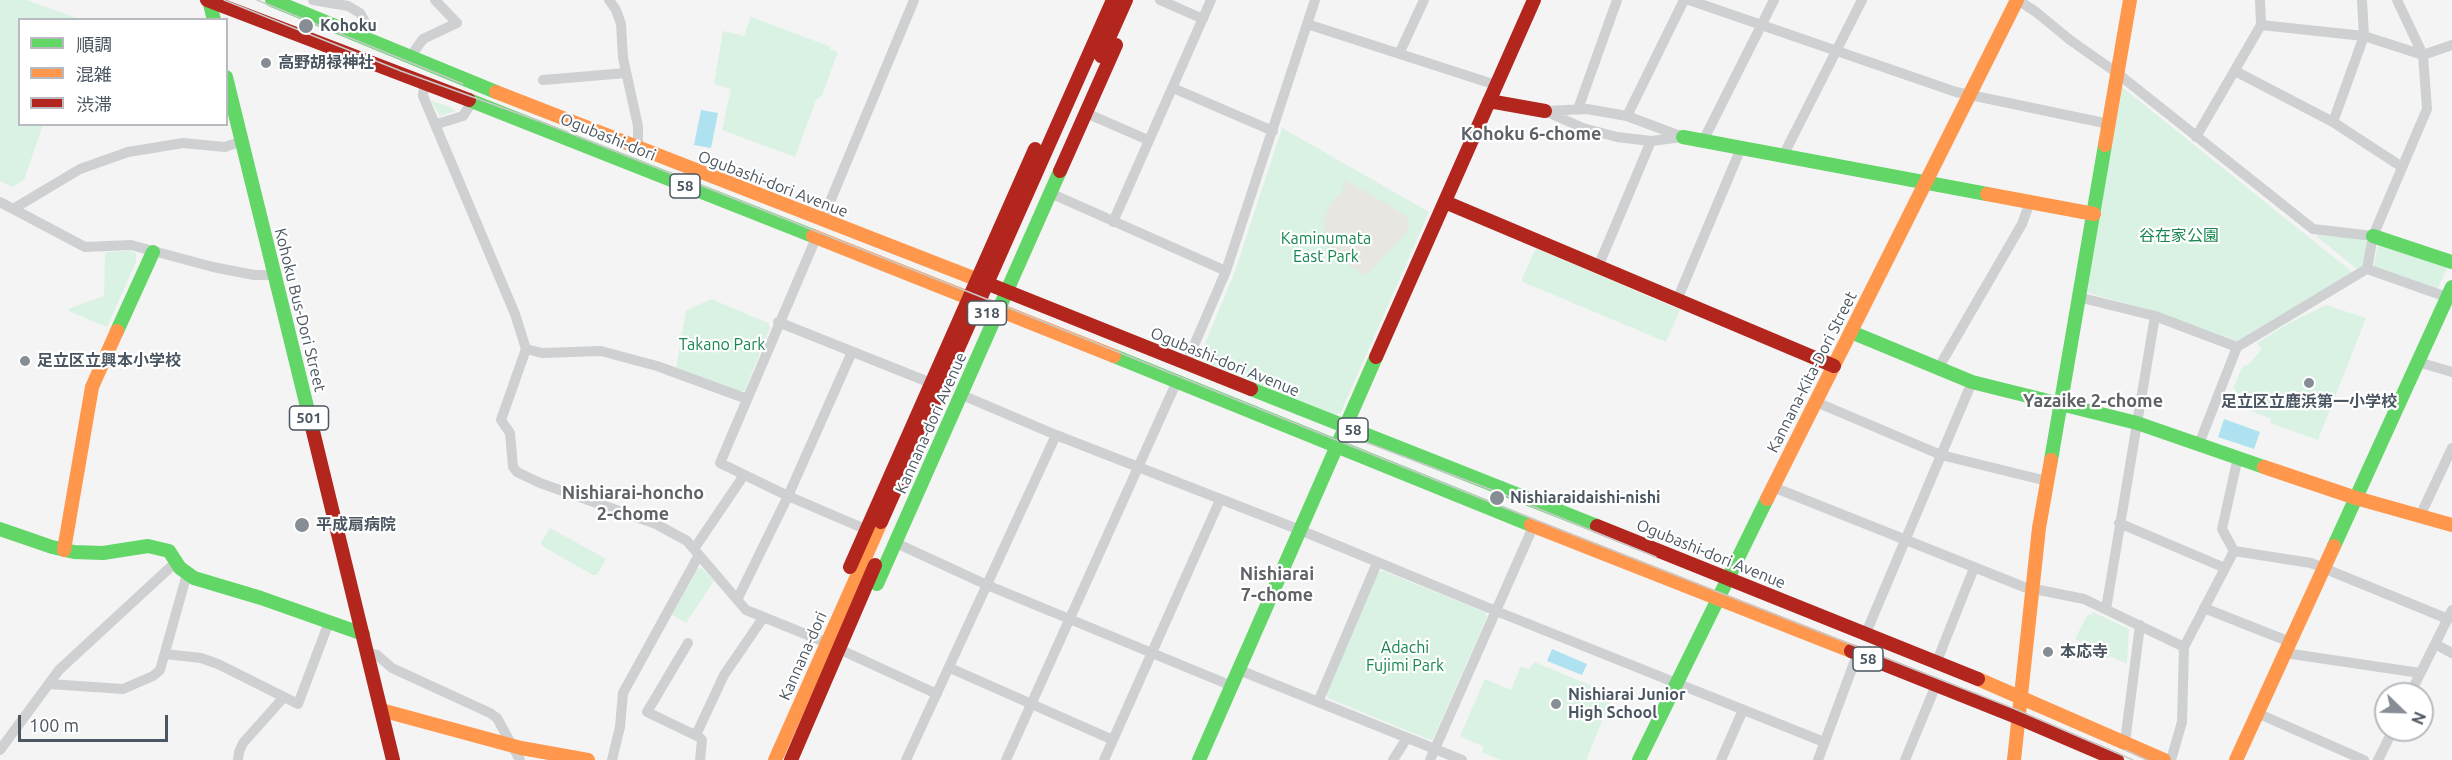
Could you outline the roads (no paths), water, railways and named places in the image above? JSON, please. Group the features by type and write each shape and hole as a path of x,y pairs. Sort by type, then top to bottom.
{"main road":[{"path":"209,0 214,18"},
{"name":"58","path":"209,0 370,64"},
{"name":"Ogubashi-dori Avenue","path":"272,0 638,149 1008,292 1937,661 2164,760"},
{"name":"Kannana-dori Avenue","path":"831,651 832,611 865,529 1102,0"},
{"name":"Kannana-dori Avenue","path":"1096,53 1113,0"},
{"name":"Kannana-dori Avenue","path":"867,568 1096,53 1126,0"},
{"name":"Kannana-dori Avenue","path":"831,651 860,622 1008,292 1135,0"},
{"path":"1199,760 1534,0"},
{"name":"Kannana-Kita-Dori Street","path":"1639,760 1717,598 1730,579 1773,487 2018,0"},
{"path":"2014,760 2032,589 2047,481 2130,0"},
{"name":"Ogubashi-dori","path":"370,64 424,83 999,311"},
{"name":"Kohoku Bus-Dori Street","path":"228,85 393,760"},
{"path":"1489,101 1545,111"},
{"path":"1683,137 2094,214"},
{"path":"1445,202 1834,366"},
{"path":"2373,236 2452,262"},
{"path":"64,550 77,483 82,432 92,387 153,252"},
{"path":"2236,760 2450,294"},
{"name":"58","path":"999,311 2019,718 2109,758"},
{"path":"1851,332 1972,382 2137,423 2356,498 2452,525"},
{"path":"0,529 64,550 103,553 148,546 169,551 187,574 194,578 363,634"},
{"name":"Kannana-dori","path":"791,760 831,651 867,568"},
{"name":"Kannana-dori","path":"775,760 831,651"},
{"path":"381,710 514,746 588,760"}],"street":[{"path":"313,0 348,6 360,14 365,22 365,38"},
{"path":"410,57 423,39 457,23 435,0"},
{"path":"609,0 621,24 626,73 638,126 638,149"},
{"path":"822,221 914,0"},
{"path":"1160,0 1203,19"},
{"path":"1113,222 1211,0"},
{"path":"1186,364 1226,271 1314,0"},
{"path":"1400,54 1424,0"},
{"path":"1627,116 1683,0"},
{"path":"1689,0 1970,96 2109,124"},
{"path":"1703,141 1774,0"},
{"path":"1783,156 1862,0"},
{"path":"2018,0 2117,73 2313,229 2373,236"},
{"path":"2196,137 2261,26 2260,0"},
{"path":"2333,122 2364,36 2362,0"},
{"path":"2367,269 2373,236 2427,109 2423,55 2397,0"},
{"path":"1578,109 1613,1"},
{"path":"1307,24 1496,85"},
{"path":"2261,26 2364,36 2423,55 2452,45"},
{"path":"370,64 378,44"},
{"path":"2235,71 2333,122 2402,166"},
{"path":"543,80 626,73"},
{"path":"424,83 423,96 437,124 515,314 526,349 501,420 510,433 513,467 517,472 540,483 656,524 687,541 746,610 831,651 937,694"},
{"path":"1173,88 1273,131"},
{"path":"437,124 463,116 472,102"},
{"path":"1545,111 1578,109 1627,116 1683,137"},
{"path":"1545,111 1593,132 1651,141 1683,137"},
{"path":"1086,113 1148,140"},
{"path":"13,209 80,169 128,152 183,143 225,147 242,141"},
{"path":"1598,267 1651,141"},
{"path":"1677,300 1741,148"},
{"path":"1050,194 1226,271"},
{"path":"0,202 28,219 85,247 131,245 254,275 275,275"},
{"path":"1939,368 2022,224 2030,202"},
{"path":"816,238 778,322 720,463 788,496 865,529"},
{"path":"2199,444 2237,347 2367,269 2450,294"},
{"path":"2078,297 2155,316 2237,347"},
{"path":"2106,609 2155,316"},
{"path":"778,322 931,383"},
{"path":"526,349 542,353 601,351 657,366 747,399"},
{"path":"737,600 788,496 852,352"},
{"path":"2418,362 2452,372"},
{"path":"1006,760 1177,381"},
{"path":"1866,633 1972,382"},
{"path":"962,395 1056,435 1300,530 1496,612 1824,742"},
{"path":"1816,402 1941,455 2047,481"},
{"path":"906,760 1056,435"},
{"path":"2420,516 2452,448"},
{"path":"2234,551 2222,530 2238,457"},
{"path":"612,760 619,732 623,693 697,552 744,475"},
{"path":"1773,487 1974,568 2032,589 2069,595 2106,609 2184,646"},
{"path":"1104,760 1220,500"},
{"path":"2119,523 2225,567"},
{"path":"1430,760 1533,526"},
{"path":"896,543 987,585 1232,686"},
{"path":"2171,760 2182,722 2184,646 2234,551"},
{"path":"2234,551 2311,563 2450,614 2416,682"},
{"path":"0,750 59,670 176,562"},
{"path":"1318,702 1377,562"},
{"path":"1937,661 1974,568"},
{"path":"50,684 123,689 153,676 160,670 187,574"},
{"path":"2204,608 2288,647 2420,674"},
{"path":"696,735 724,675 762,618"},
{"path":"165,654 201,658 218,664 298,704 329,622"},
{"path":"2125,742 2140,626"},
{"path":"688,643 647,712 702,740 700,760"},
{"path":"2435,644 2452,653"},
{"path":"368,653 377,655 392,669 490,713 497,718 520,760"},
{"path":"1818,760 1857,655"},
{"path":"950,668 1113,740"},
{"path":"1239,670 1462,760"},
{"path":"1905,760 1936,685"},
{"path":"238,760 243,743 284,697"},
{"path":"1721,760 1743,710"},
{"path":"2257,713 2364,760"},
{"path":"1393,760 1407,738"},
{"path":"2378,760 2387,742"}],"water":[{"path":"701,110 718,113 711,148 694,145"},
{"path":"2224,419 2260,432 2254,449 2218,437"},
{"path":"1552,649 1587,664 1582,675 1547,661"}],"tram line":[{"path":"224,0 401,71 539,121 1014,310 1500,506 2015,709 2133,760"},
{"path":"257,0 463,84"},
{"path":"1352,437 1505,495 1656,557"},
{"path":"2125,750 2147,760"}],"place":[{"name":"Kohoku","path":"306,26"},
{"name":"高野胡禄神社","path":"266,63"},
{"name":"足立区立興本小学校","path":"25,361"},
{"name":"足立区立鹿浜第一小学校","path":"2309,383"},
{"name":"Nishiaraidaishi-nishi","path":"1497,498"},
{"name":"平成扇病院","path":"302,525"},
{"name":"本応寺","path":"2048,652"},
{"name":"Nishiarai Junior High School","path":"1556,704"}],"district":[{"name":"Kohoku 6-chome","path":"1531,134"},
{"name":"Yazaike 2-chome","path":"2093,401"},
{"name":"Nishiarai-honcho 2-chome","path":"633,503"},
{"name":"Nishiarai 7-chome","path":"1277,584"}],"park label":[{"name":"谷在家公園","path":"2179,236"},
{"name":"Kaminumata East Park","path":"1326,248"},
{"name":"Takano Park","path":"722,345"},
{"name":"Adachi Fujimi Park","path":"1405,657"}]}
